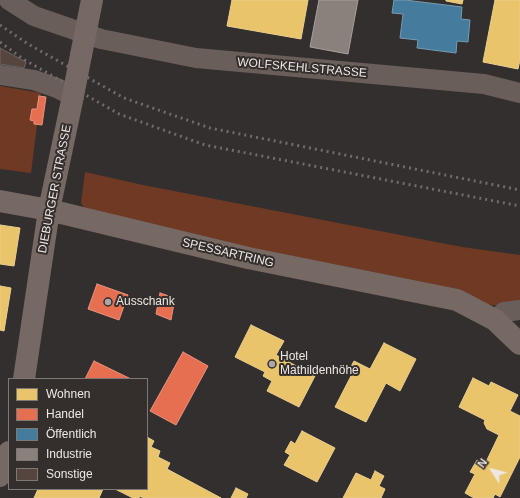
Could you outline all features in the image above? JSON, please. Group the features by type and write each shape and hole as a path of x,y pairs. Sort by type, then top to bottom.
{"main road":[{"name":"DIEBURGER STRASSE","path":"24,378 49,210 92,0"},
{"name":"SPESSARTRING","path":"0,201 49,210 248,258 457,300 495,320 520,344"},
{"path":"0,476 8,455"}],"street":[{"name":"WOLFSKEHLSTRASSE","path":"9,0 83,44 101,39 196,58 484,84 520,93"},
{"path":"0,75 34,80 57,88 73,96"},
{"path":"495,320 504,312 520,310"}],"shaded area":[{"path":"0,86 41,93 31,173 0,169"},
{"path":"85,172 143,185 462,247 520,255 520,309 457,300 248,258 84,207 81,203"}],"building: Wohnen":[{"path":"232,0 308,0 301,39 227,26"},
{"path":"446,0 463,0 462,4"},
{"path":"495,0 520,0 520,60 518,69 483,62"},
{"path":"0,225 20,228 14,266 0,264"},
{"path":"0,286 11,288 4,331 0,330"},
{"name":"Hotel Mathildenhöhe","path":"251,325 284,341 276,355 315,376 299,407 267,391 272,381 263,376 265,372 235,357"},
{"path":"384,343 416,359 400,391 386,383 366,422 335,407 351,376 347,374 354,361 370,369"},
{"path":"473,378 489,386 491,382 518,395 510,411 520,416 520,457 500,497 495,494 493,498 474,498 465,493 475,474 470,472 477,460 485,464 499,435 487,429 484,423 485,420 459,407"},
{"path":"302,431 335,448 317,482 284,465 290,455 285,452 291,441 295,444"},
{"path":"148,438 154,441 151,447 160,451 158,457 170,463 167,469 221,498 143,498 140,496 139,498 133,498 117,490 148,490"},
{"path":"375,471 384,476 379,486 385,489 381,498 343,498 356,473 371,480"},
{"path":"236,488 248,494 246,498 231,498"},
{"path":"38,490 103,490 99,498 34,498"}],"building: Handel":[{"path":"39,96 46,97 42,125 34,124 34,121 30,120 32,109 37,109"},
{"name":"Ausschank","path":"97,284 128,295 119,320 88,309"},
{"path":"160,293 175,298 171,320 156,314"},
{"path":"183,352 208,366 176,425 150,411"},
{"path":"94,361 129,378 86,378"}],"building: Öffentlich":[{"path":"394,0 462,7 461,19 470,20 468,42 457,41 456,53 417,48 418,40 400,38 403,14 392,13"}],"building: Industrie":[{"path":"319,0 358,0 348,54 310,47"}],"building: Sonstige":[{"path":"0,48 26,62 24,68 0,64"}],"railway":[{"path":"0,25 28,44 124,98 210,128 520,190"},
{"path":"0,42 23,59 119,114 205,145 520,206"}],"place":[{"name":"Ausschank","path":"108,302"},
{"name":"Hotel Mathildenhöhe","path":"272,364"}]}
